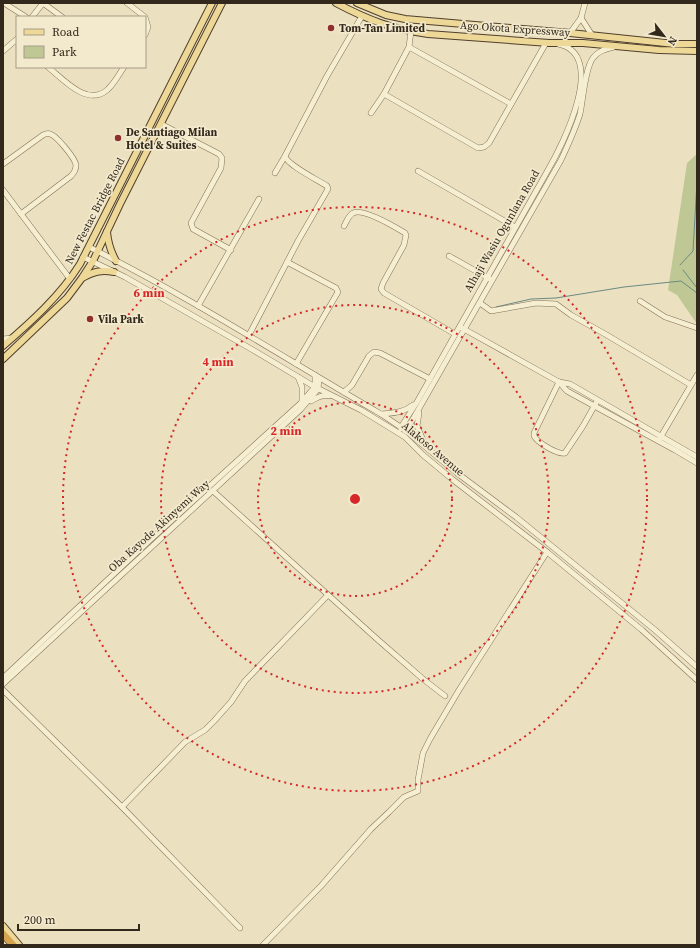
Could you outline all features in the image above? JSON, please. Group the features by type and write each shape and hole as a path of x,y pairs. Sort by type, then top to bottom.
{"highway":[{"path":"4,930 12,945"}],"main road":[{"name":"New Festac Bridge Road","path":"3,346 52,300 70,278 83,257 212,3"},
{"path":"3,359 67,298 93,261 150,144 222,3"},
{"name":"Ago Okota Expressway","path":"336,3 376,22 411,31 547,43 582,43 658,50 697,50"},
{"name":"Ago Okota Expressway","path":"357,3 386,15 398,18 570,32 669,44 697,44"},
{"path":"143,140 150,144"},
{"path":"107,232 108,244 116,261"},
{"path":"82,278 93,272 103,270 114,272"},
{"path":"4,930 19,945"}],"street":[{"path":"4,3 24,16"},
{"path":"33,16 43,3 61,16"},
{"path":"127,3 144,16"},
{"path":"570,32 581,18 585,3"},
{"path":"275,173 327,76 362,16"},
{"path":"581,18 592,35"},
{"path":"146,20 148,27 146,32"},
{"path":"372,113 410,47 411,31"},
{"path":"3,51 16,41"},
{"path":"384,94 478,148 484,147 489,143 547,43"},
{"name":"Alhaji Wasiu Ogunlana Road","path":"403,428 562,145 573,116 581,72 579,62 577,57 568,48 562,45 547,43"},
{"name":"Alhaji Wasiu Ogunlana Road","path":"403,428 410,424 553,174 578,119 590,61 595,55 602,51 617,46"},
{"path":"410,47 511,104"},
{"path":"49,68 83,94 94,96 107,90 123,68"},
{"path":"161,124 219,154 222,158 221,168 191,223 193,229 231,250"},
{"path":"3,164 43,135 49,133 59,140 75,162 75,171 71,176 21,214"},
{"path":"249,335 287,262 328,189 327,186 288,163 285,156"},
{"path":"418,171 515,227"},
{"path":"3,190 70,278"},
{"path":"198,306 260,199"},
{"path":"344,226 350,216 355,212 376,217 405,233 404,245 381,289 384,293 455,334"},
{"name":"Alakoso Avenue","path":"89,247 249,335 403,428 637,615 697,668"},
{"path":"449,256 492,280"},
{"name":"Alakoso Avenue","path":"83,257 114,272 317,388 380,421 403,436 452,479 547,552 662,646 697,680"},
{"path":"287,262 336,288 338,292 296,364"},
{"path":"640,301 664,317 697,328"},
{"path":"480,303 491,311 536,303 556,304 571,315 691,385"},
{"path":"459,326 559,382 567,391 594,406 697,457"},
{"path":"3,339 12,338"},
{"path":"344,392 352,385 369,356 374,352 380,353 430,379"},
{"path":"660,438 697,375"},
{"path":"297,376 302,387 302,404 326,395 342,401"},
{"path":"317,376 317,388"},
{"path":"559,382 570,384 598,400 660,438 697,463"},
{"path":"559,382 534,433 534,436 540,443 561,454 565,453 598,400"},
{"name":"Oba Kayode Akinyemi Way","path":"3,684 213,491 317,388"},
{"path":"381,414 403,411 417,402"},
{"name":"Oba Kayode Akinyemi Way","path":"3,678 149,541 302,404"},
{"path":"420,407 417,417 417,426 425,446"},
{"path":"403,428 403,436"},
{"path":"213,491 399,659 445,696"},
{"path":"263,945 321,886 404,797 418,792 418,780 423,753 430,739 459,690 547,552"},
{"path":"122,807 185,742 205,730 214,721 231,702 245,681 328,595"},
{"path":"3,690 122,807 240,928"}],"green space":[{"path":"697,154 697,324 677,295 668,290 687,163"}],"waterway":[{"path":"680,265 693,251 697,182"},
{"path":"683,270 697,288"},
{"path":"496,307 531,299 556,298 624,287 681,281 697,293"}],"place":[{"name":"Tom-Tan Limited","path":"331,28"},
{"name":"De Santiago Milan Hotel & Suites","path":"118,138"},
{"name":"Vila Park","path":"90,319"}]}
